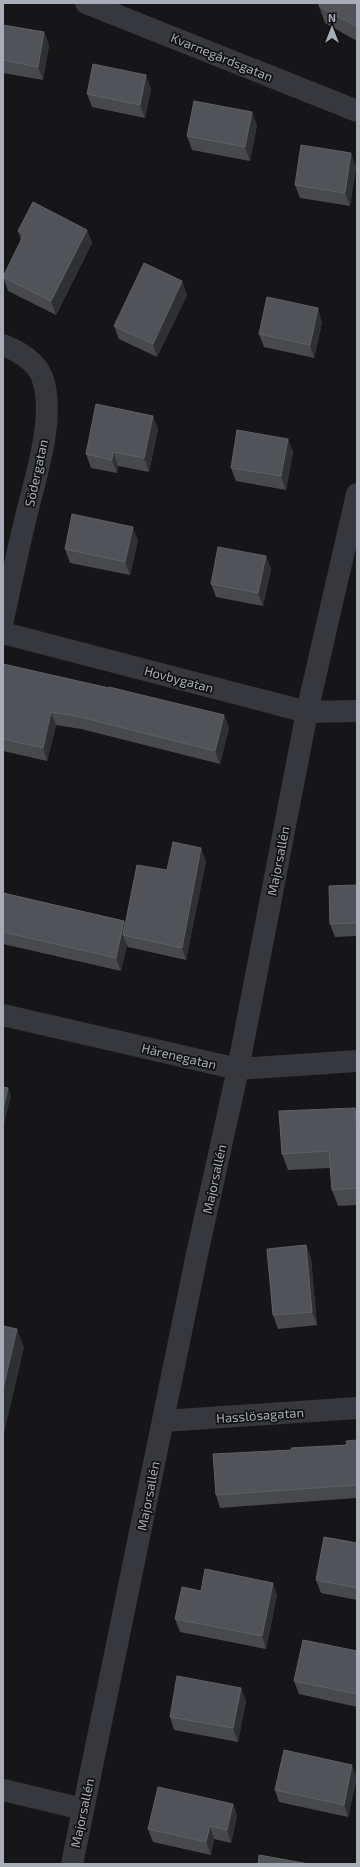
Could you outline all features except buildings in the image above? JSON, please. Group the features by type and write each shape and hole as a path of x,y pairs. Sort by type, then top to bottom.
{"street":[{"name":"Kvarnegårdsgatan","path":"86,3 357,111"},
{"name":"Södergatan","path":"3,345 11,348 30,361 42,376 46,393 47,413 41,454 3,620"},
{"name":"Majorsallén","path":"72,1864 197,1254 238,1069 307,712 357,494"},
{"name":"Hovbygatan","path":"3,633 307,712 357,711"},
{"name":"Härenegatan","path":"3,1015 238,1069 357,1061"},
{"name":"Hasslösagatan","path":"163,1421 357,1408"},
{"path":"3,1790 83,1809"}]}
